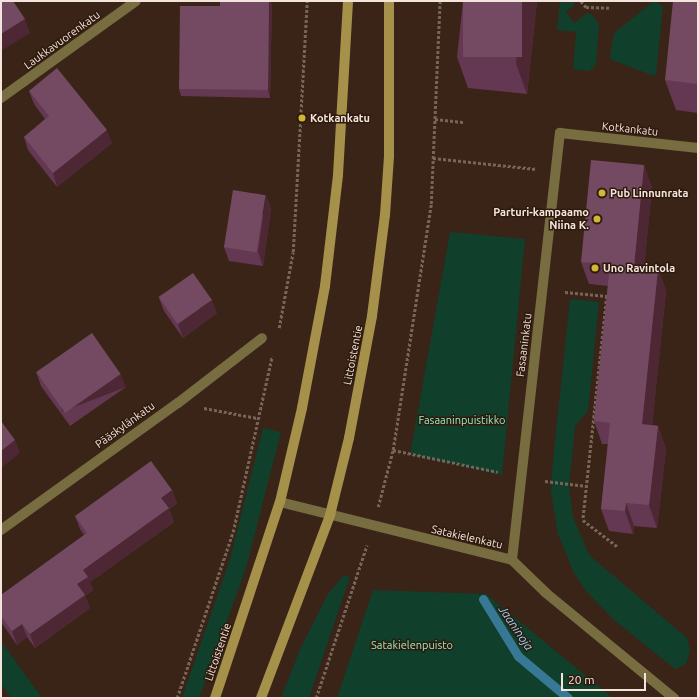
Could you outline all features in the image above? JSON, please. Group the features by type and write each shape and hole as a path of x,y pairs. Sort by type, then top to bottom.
{"main road":[{"name":"Littoistentie","path":"215,698 280,502 302,408 325,286 339,168 348,1"},
{"name":"Littoistentie","path":"261,698 330,515 349,438 371,324 386,215 389,156 389,1"}],"street":[{"name":"Laukkavuorenkatu","path":"1,98 136,1"},
{"name":"Kotkankatu","path":"560,133 698,148"},
{"name":"Fasaaninkatu","path":"512,560 560,133"},
{"name":"Pääskylänkatu","path":"1,530 178,403 262,338"},
{"name":"Satakielenkatu","path":"280,502 512,560 546,593 674,698"}],"path":[{"path":"387,474 393,450 431,204 440,1"},
{"path":"580,1 586,7 609,8"},
{"path":"435,119 465,122"},
{"path":"433,158 539,169"},
{"path":"565,292 606,296 584,520 618,547"},
{"path":"178,403 257,418"},
{"path":"393,450 498,472"},
{"path":"545,481 587,486"},
{"path":"316,698 361,567"}],"green space":[{"path":"560,1 573,1 575,4 566,12 574,23 587,13 591,14 599,24 596,65 589,71 573,69 576,32 557,30"},
{"path":"654,1 663,6 656,75 651,75 612,60 610,56 614,33"},
{"name":"Fasaaninpuistikko","path":"450,232 525,239 502,475 410,455"},
{"path":"570,299 599,302 588,411 575,426 569,487 573,517 589,555 687,638 690,650 686,664 675,669 614,620 586,591 574,573 558,534 551,492 552,470"},
{"path":"263,428 281,432 246,568 199,698 182,698 230,559"},
{"path":"344,575 350,577 309,698 281,698 301,647 328,594"},
{"name":"Satakielenpuisto","path":"373,590 486,594 613,698 337,698"},
{"path":"1,641 42,698 11,698 1,684"}],"building":[{"path":"4,1 13,1 25,19 1,34 1,3"},
{"path":"220,1 269,1 268,90 179,89 180,6 220,6"},
{"path":"463,1 522,1 522,57 463,57"},
{"path":"673,1 698,1 698,84 665,80"},
{"path":"57,68 107,130 53,173 24,137 49,116 29,91"},
{"path":"591,160 644,165 634,266 658,269 642,424 658,426 649,505 626,503 625,511 601,509 610,423 594,421 610,264 581,262"},
{"path":"233,190 266,195 257,252 224,247"},
{"path":"193,273 212,300 178,324 159,297"},
{"path":"92,333 121,374 65,413 36,372"},
{"path":"1,421 15,440 1,451"},
{"path":"151,461 172,490 161,498 169,508 83,570 88,577 77,584 85,595 30,634 22,624 12,631 1,616 1,595 87,533 75,516"}],"waterway":[{"name":"Jaaninoja","path":"483,599 518,656 568,698"}],"place":[{"name":"Kotkankatu","path":"302,118"},
{"name":"Pub Linnunrata","path":"602,193"},
{"name":"Parturi-kampaamo Niina K.","path":"597,219"},
{"name":"Uno Ravintola","path":"595,268"}]}
